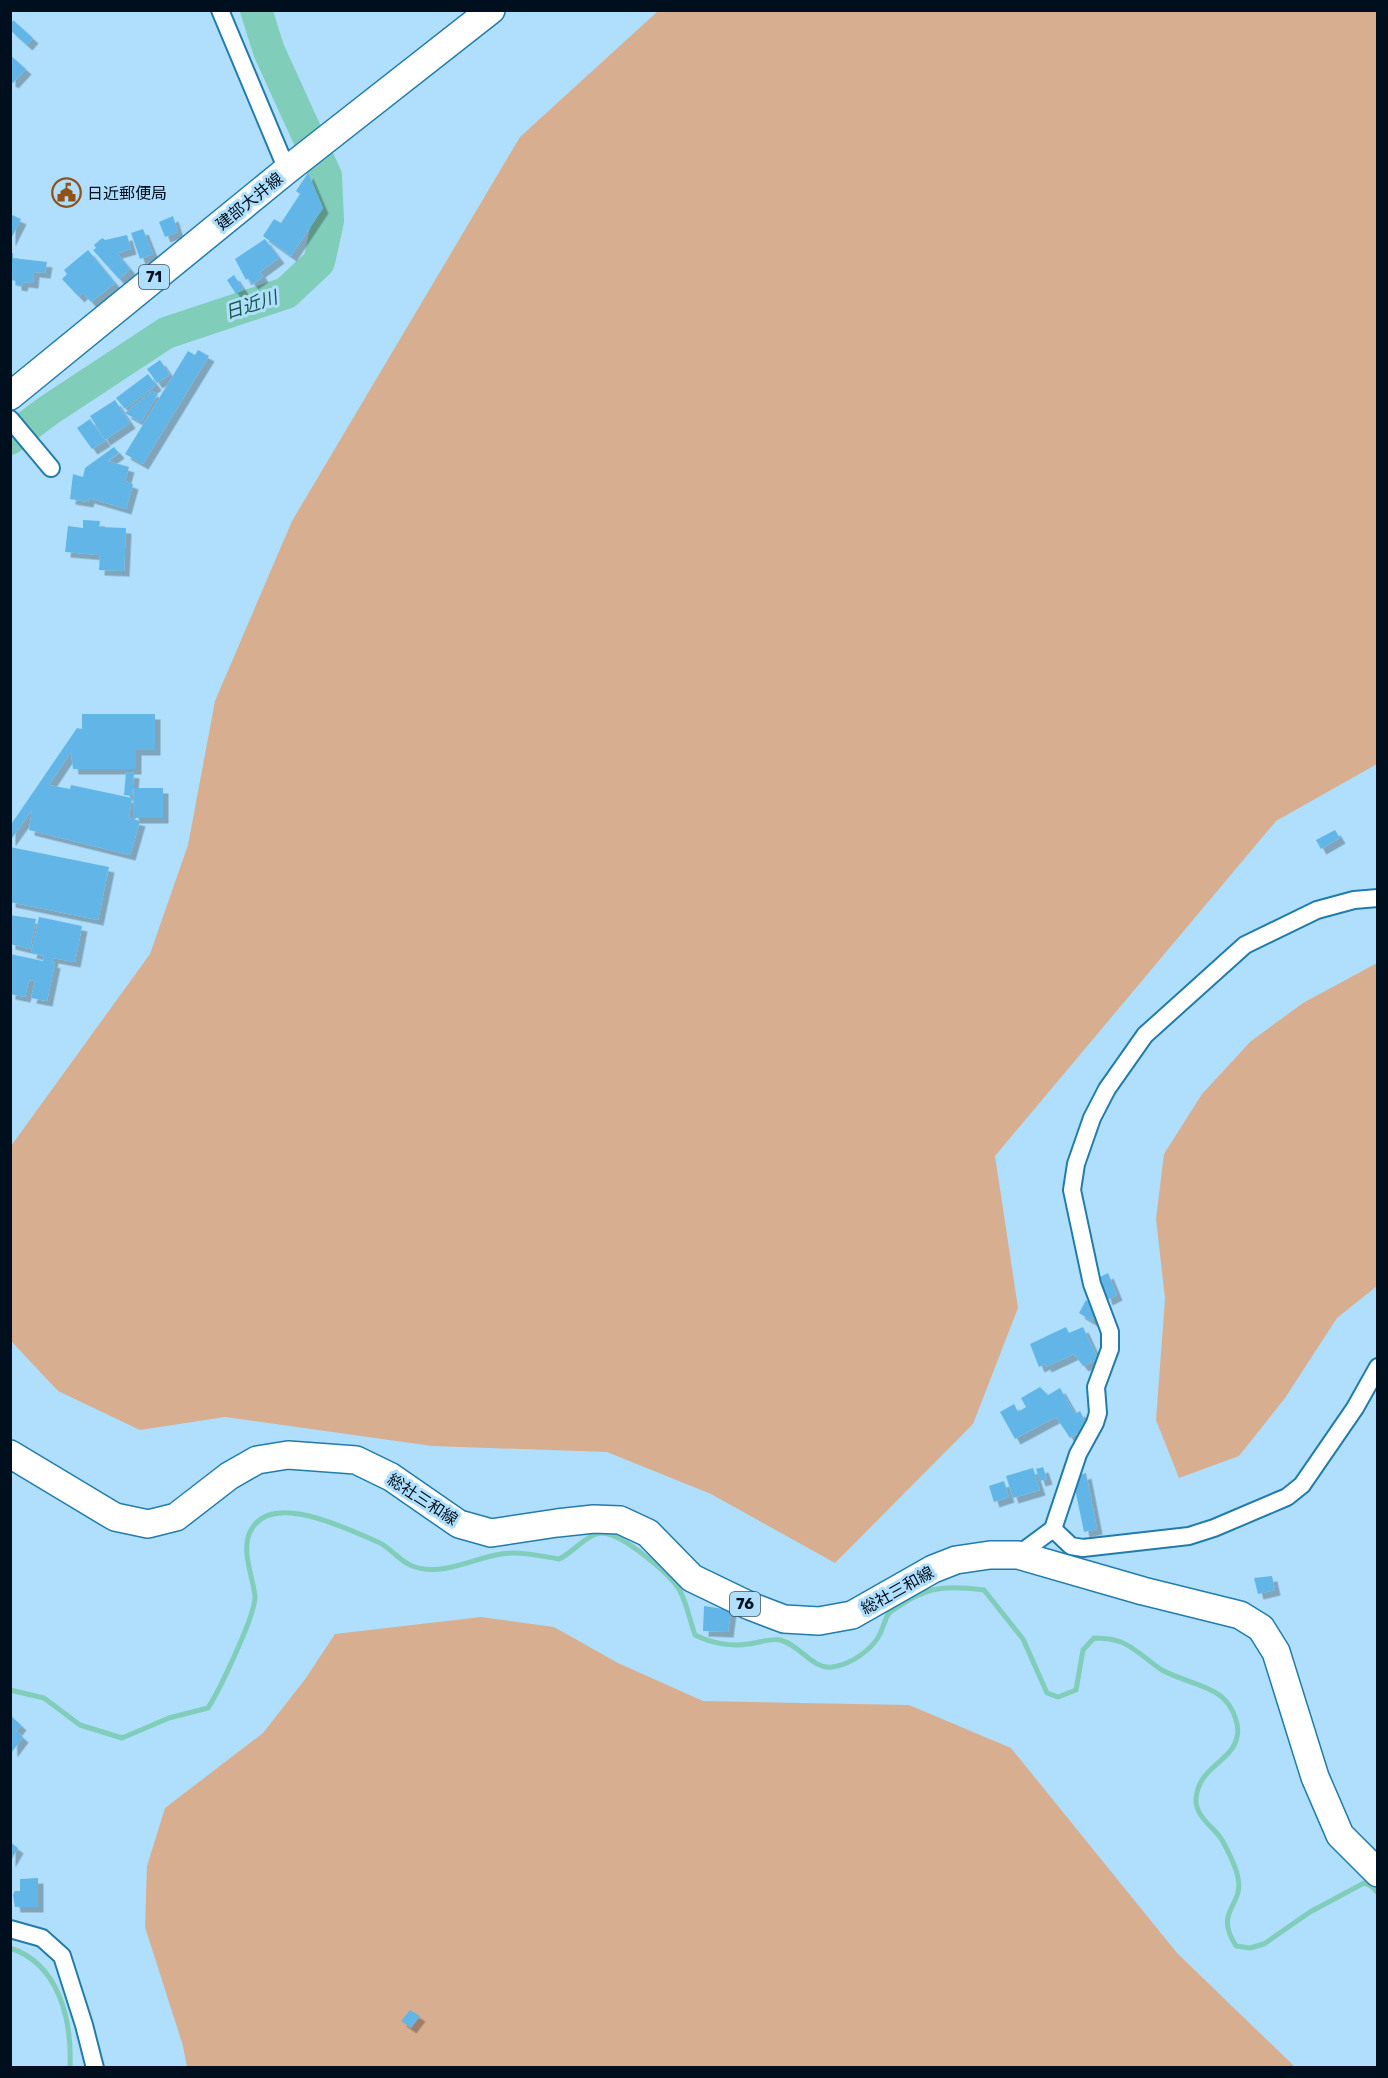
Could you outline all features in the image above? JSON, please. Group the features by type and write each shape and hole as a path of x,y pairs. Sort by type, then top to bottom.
{"main road":[{"name":"建部大井線","path":"10,396 293,165 491,10"},
{"name":"総社三和線","path":"10,1454 116,1517 148,1524 176,1517 229,1476 257,1461 288,1455 356,1461 391,1477 459,1524 491,1533 557,1522 594,1519 620,1520 648,1533 692,1578 750,1606 784,1619 819,1621 852,1615 933,1569 956,1560 990,1555 1018,1555 1143,1592 1240,1615 1261,1628 1276,1652 1326,1809 1340,1835 1377,1873"}],"street":[{"path":"220,10 293,165"},
{"path":"10,419 51,468"},
{"path":"1018,1555 1053,1529 1078,1454 1095,1423 1098,1413 1096,1388 1110,1348 1110,1332 1092,1284 1072,1190 1076,1164 1097,1108 1120,1069 1145,1035 1245,945 1317,910 1354,900 1377,898"},
{"path":"1053,1529 1071,1546 1083,1548 1189,1536 1214,1528 1287,1497 1302,1485 1355,1408 1377,1367"},
{"path":"10,1929 42,1938 62,1956 95,2067"}],"shaded area":[{"path":"658,11 1377,11 1377,764 1276,821 995,1156 1018,1308 973,1424 835,1563 711,1494 607,1452 432,1446 225,1417 140,1430 58,1391 11,1341 11,1146 150,954 188,845 215,701 292,521 520,137"},
{"path":"1377,963 1377,1286 1337,1318 1285,1398 1239,1456 1179,1478 1156,1420 1165,1299 1156,1219 1164,1154 1202,1094 1251,1041 1303,1003"},
{"path":"481,1617 554,1627 618,1663 703,1701 909,1705 1011,1748 1177,1953 1295,2067 187,2067 183,2046 145,1927 147,1866 165,1808 263,1733 306,1678 335,1634"}],"building":[{"path":"13,20 33,38 27,45 10,30"},
{"path":"10,55 26,69 13,83 10,81"},
{"path":"308,173 323,208 291,256 263,236 274,219 281,223 300,194 296,191"},
{"path":"10,214 21,219 10,241"},
{"path":"173,216 178,232 165,237 159,222"},
{"path":"143,229 153,254 140,259 131,233"},
{"path":"127,235 131,249 117,253 130,269 119,279 93,250 96,248 94,245 102,238 105,240"},
{"path":"265,239 279,258 260,272 263,277 253,284 248,278 246,280 235,259"},
{"path":"88,250 115,283 91,302 83,293 79,297 62,279 67,274 64,270"},
{"path":"10,253 13,253 13,258 47,262 45,273 34,272 33,283 23,282 22,286 16,285 16,281 10,280"},
{"path":"234,275 243,289 236,294 227,280"},
{"path":"198,350 209,356 143,464 125,454 188,351 195,355"},
{"path":"160,360 170,375 157,383 147,369"},
{"path":"148,374 156,385 125,409 116,398"},
{"path":"152,391 158,394 141,422 125,413"},
{"path":"115,400 130,423 105,440 90,416"},
{"path":"90,419 105,441 92,449 77,428"},
{"path":"114,447 119,453 108,461 129,467 125,481 133,484 126,509 89,498 88,502 70,499 73,474 83,477 85,468"},
{"path":"83,520 100,521 99,527 126,528 124,571 99,570 100,555 65,552 68,526 83,528"},
{"path":"82,714 155,714 155,750 136,750 136,769 73,769 71,752 49,785 70,789 71,785 132,798 129,818 140,821 130,855 29,830 32,810 10,841 10,826 77,728 82,729"},
{"path":"126,772 134,773 132,796 124,795"},
{"path":"134,788 163,788 163,818 133,818"},
{"path":"1335,830 1340,838 1321,849 1316,840"},
{"path":"10,847 109,867 98,920 10,902"},
{"path":"10,915 36,919 30,949 10,944"},
{"path":"39,917 82,926 75,962 53,958 52,962 55,963 47,1001 31,998 35,981 29,980 25,997 10,994 10,954 43,961 44,956 31,953"},
{"path":"1108,1273 1117,1295 1107,1300 1100,1277"},
{"path":"1086,1300 1098,1310 1092,1321 1079,1313"},
{"path":"1066,1327 1069,1333 1083,1327 1098,1359 1083,1366 1074,1354 1046,1367 1045,1364 1039,1367 1030,1344"},
{"path":"1040,1387 1048,1395 1060,1388 1075,1414 1080,1411 1087,1425 1086,1429 1070,1438 1056,1417 1015,1439 1000,1412 1014,1404 1018,1412 1026,1407 1021,1398"},
{"path":"1043,1467 1047,1479 1040,1481 1036,1469"},
{"path":"1033,1468 1040,1490 1013,1498 1006,1476"},
{"path":"1086,1473 1097,1529 1084,1532 1074,1484 1077,1476"},
{"path":"1004,1481 1009,1497 994,1502 989,1486"},
{"path":"1272,1576 1275,1590 1258,1594 1254,1578"},
{"path":"704,1606 731,1610 728,1632 703,1631"},
{"path":"10,1715 21,1725 16,1731 23,1737 12,1752"},
{"path":"10,1842 18,1848 10,1862"},
{"path":"38,1878 38,1907 15,1907 13,1895 15,1891 20,1891 20,1879"},
{"path":"410,2010 420,2016 411,2028 401,2021"}],"waterway":[{"name":"日近川","path":"10,439 49,410 166,333 286,293 319,262 328,221 326,176 269,51 256,10"},
{"path":"10,1690 44,1698 80,1725 122,1738 169,1718 208,1708 236,1652 254,1605 255,1596 247,1556 250,1532 260,1520 274,1514 292,1513 311,1516 349,1529 387,1547 407,1564 423,1569 457,1566 508,1553 559,1559 591,1536 603,1533 633,1547 667,1575 685,1601 695,1635 728,1645 780,1640 787,1642 812,1661 825,1667 839,1666 860,1656 872,1646 891,1612 914,1597 942,1588 984,1590 1023,1639 1047,1693 1058,1697 1076,1690 1083,1650 1094,1638 1121,1642 1162,1670 1219,1694 1235,1717 1238,1732 1234,1746 1203,1779 1196,1799 1199,1811 1219,1835 1237,1873 1239,1888 1227,1924 1236,1946 1250,1948 1264,1944 1310,1912 1364,1883 1378,1893"},
{"path":"10,1948 27,1956 41,1967 60,1997 68,2032 70,2068"}],"place":[{"name":"日近郵便局","path":"66,193"}]}
